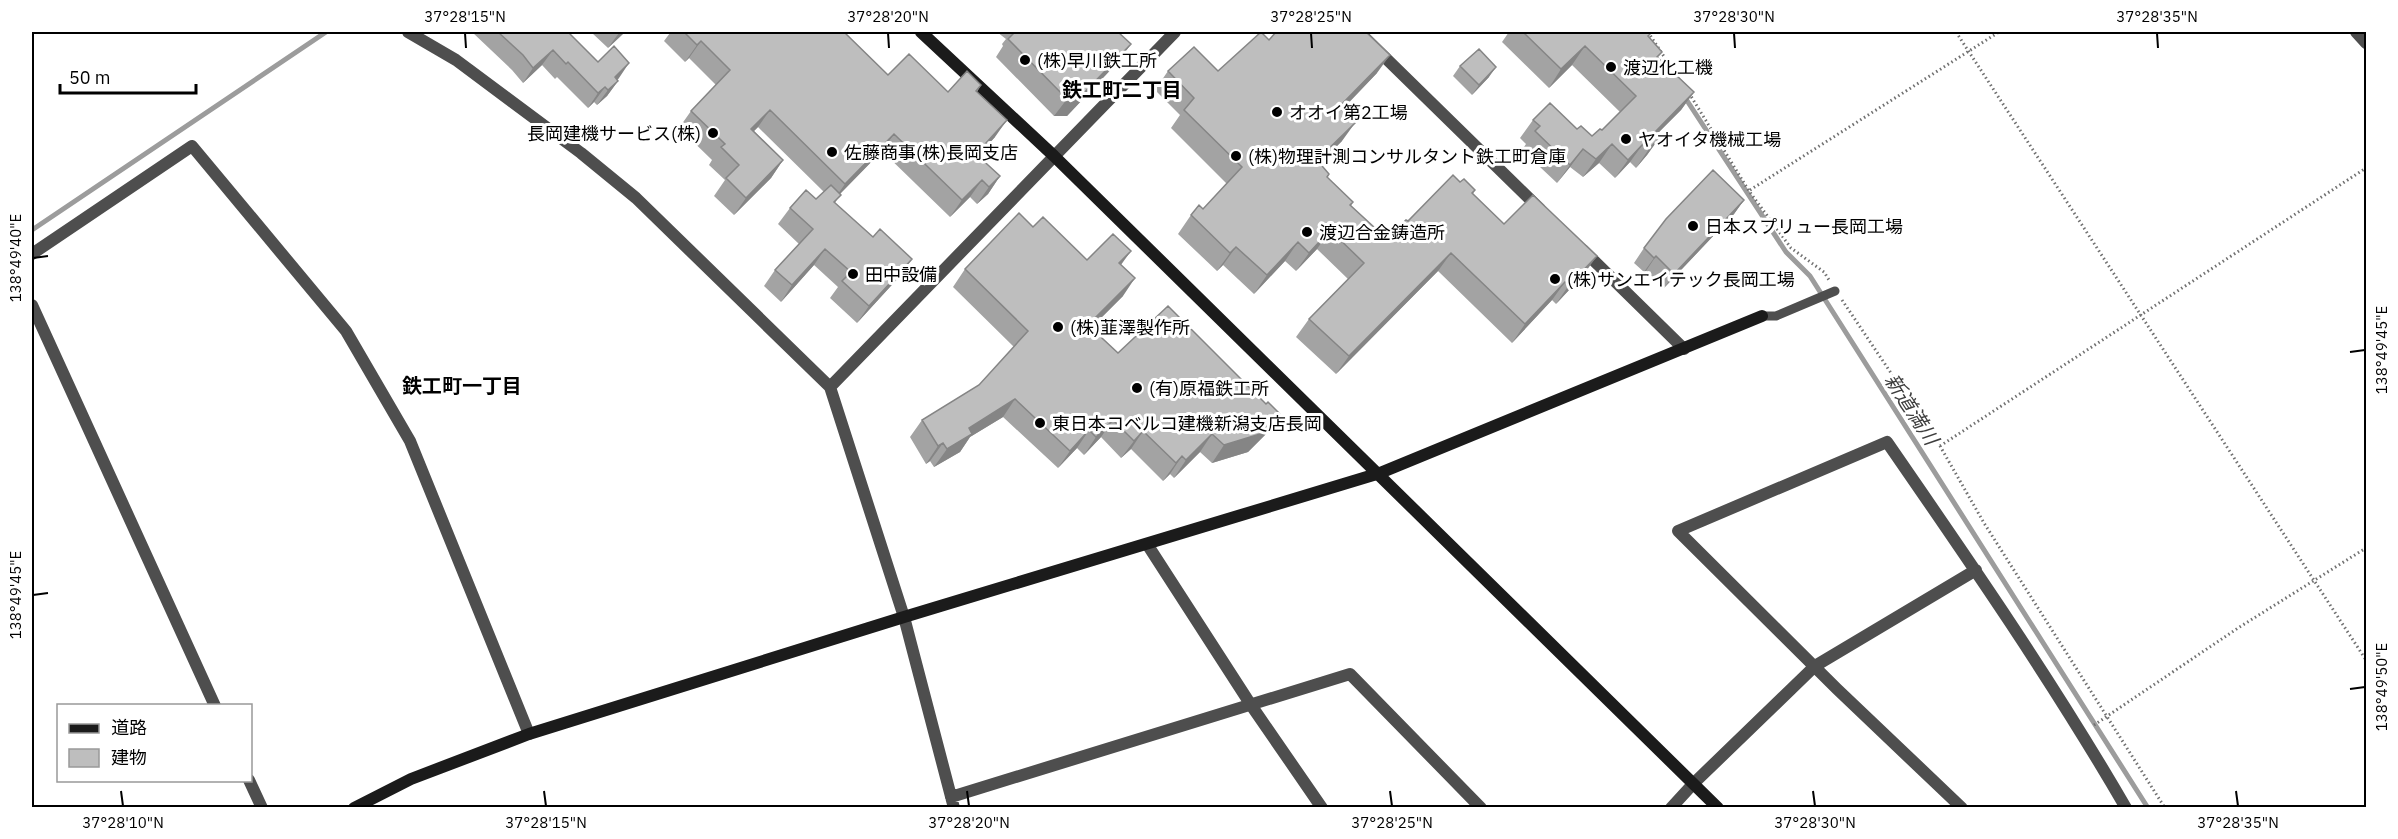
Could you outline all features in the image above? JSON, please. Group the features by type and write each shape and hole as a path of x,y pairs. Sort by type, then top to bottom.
{"street":[{"path":"408,32 456,60 581,153 636,198 830,387 904,617 953,802 1350,674 1481,807"},
{"path":"921,32 1054,156 1380,473 1718,807"},
{"path":"830,387 1175,32"},
{"path":"1359,32 1547,215"},
{"path":"2356,32 2367,43"},
{"path":"32,254 192,146 345,331 410,441 529,734"},
{"path":"1573,240 1684,349"},
{"path":"32,305 215,704"},
{"path":"354,807 411,779 529,734 904,617 1380,473 1762,316"},
{"path":"1962,807 1677,531 1887,442 1976,570 2083,734 2126,807"},
{"path":"1147,544 1251,705 1322,807"},
{"path":"1671,807 1815,666 1976,570"},
{"path":"250,782 262,807"}],"lane":[{"path":"1762,316 1776,316 1834,292"}],"path":[{"path":"1648,32 1680,80"},
{"path":"1956,32 2367,660"},
{"path":"1749,190 1998,32"},
{"path":"1685,87 1749,190 1791,248 1824,272 1834,292 1940,446 1984,523 2165,807"},
{"path":"1940,446 2367,168"},
{"path":"2089,728 2238,628 2367,548"}],"building":[{"path":"498,32 568,32 598,62 614,46 629,63 615,77 618,81 608,90 605,87 598,93 553,50 533,68 523,55"},
{"path":"684,32 844,32 888,75 909,54 948,92 967,71 981,85 976,91 1007,120 976,154 1000,176 989,187 982,180 962,200 894,134 845,184 770,110 751,129 783,160 746,198 726,178 739,165 721,147 725,144 691,111 730,70 701,41 697,45"},
{"path":"1015,32 1118,32 1131,44 1079,98 1067,99 1008,39"},
{"path":"1261,32 1269,40 1276,32 1366,32 1390,55 1339,107 1355,123 1317,160 1329,174 1327,177 1353,202 1350,205 1387,239 1453,175 1460,182 1464,179 1475,190 1472,193 1504,224 1533,195 1597,256 1569,285 1565,282 1525,324 1451,253 1349,356 1309,319 1364,263 1330,230 1309,253 1298,242 1267,275 1236,247 1230,253 1191,215 1199,205 1203,209 1242,167 1184,110 1194,98 1168,71 1194,47 1218,71"},
{"path":"1523,32 1648,32 1650,34 1648,36 1662,52 1657,57 1694,92 1655,132 1660,137 1649,149 1643,144 1628,160 1612,144 1596,159 1583,149 1570,165 1535,131 1540,126 1533,120 1550,103 1577,129 1581,126 1592,136 1600,129 1602,130 1636,96 1585,46 1561,69"},
{"path":"1479,49 1496,67 1479,85 1460,66"},
{"name":"日本スプリュー長岡工場","path":"1713,170 1744,200 1674,274 1656,256 1654,258 1644,248 1666,219"},
{"path":"831,185 841,195 834,202 873,237 880,229 912,259 869,306 842,281 851,272 825,249 792,285 775,270 813,229 790,208 806,190 816,199"},
{"path":"1019,213 1033,227 1043,217 1087,260 1113,234 1131,251 1119,263 1135,278 1088,325 1118,353 1168,306 1266,404 1268,402 1280,414 1260,434 1224,445 1212,434 1186,460 1182,456 1176,463 1143,431 1134,441 1113,420 1096,437 1089,430 1070,451 1015,399 969,428 972,434 947,449 943,443 938,446 922,420 979,385 1028,331 965,269"}],"waterway":[{"path":"32,230 326,32"},
{"name":"新道満川","path":"1684,96 1786,252 1810,276 2148,808"}],"place":[{"name":"(株)早川鉄工所","path":"1025,60"},
{"name":"渡辺化工機","path":"1611,67"},
{"name":"オオイ第2工場","path":"1277,112"},
{"name":"長岡建機サービス(株)","path":"713,133"},
{"name":"ヤオイタ機械工場","path":"1626,139"},
{"name":"佐藤商事(株)長岡支店","path":"832,152"},
{"name":"(株)物理計測コンサルタント鉄工町倉庫","path":"1236,156"},
{"name":"日本スプリュー長岡工場","path":"1693,226"},
{"name":"渡辺合金鋳造所","path":"1307,232"},
{"name":"田中設備","path":"853,274"},
{"name":"(株)サンエイテック長岡工場","path":"1555,279"},
{"name":"(株)韮澤製作所","path":"1058,327"},
{"name":"(有)原福鉄工所","path":"1137,388"},
{"name":"東日本コベルコ建機新潟支店長岡","path":"1040,423"}],"district":[{"name":"鉄工町二丁目","path":"1122,89"},
{"name":"鉄工町一丁目","path":"462,385"}]}
